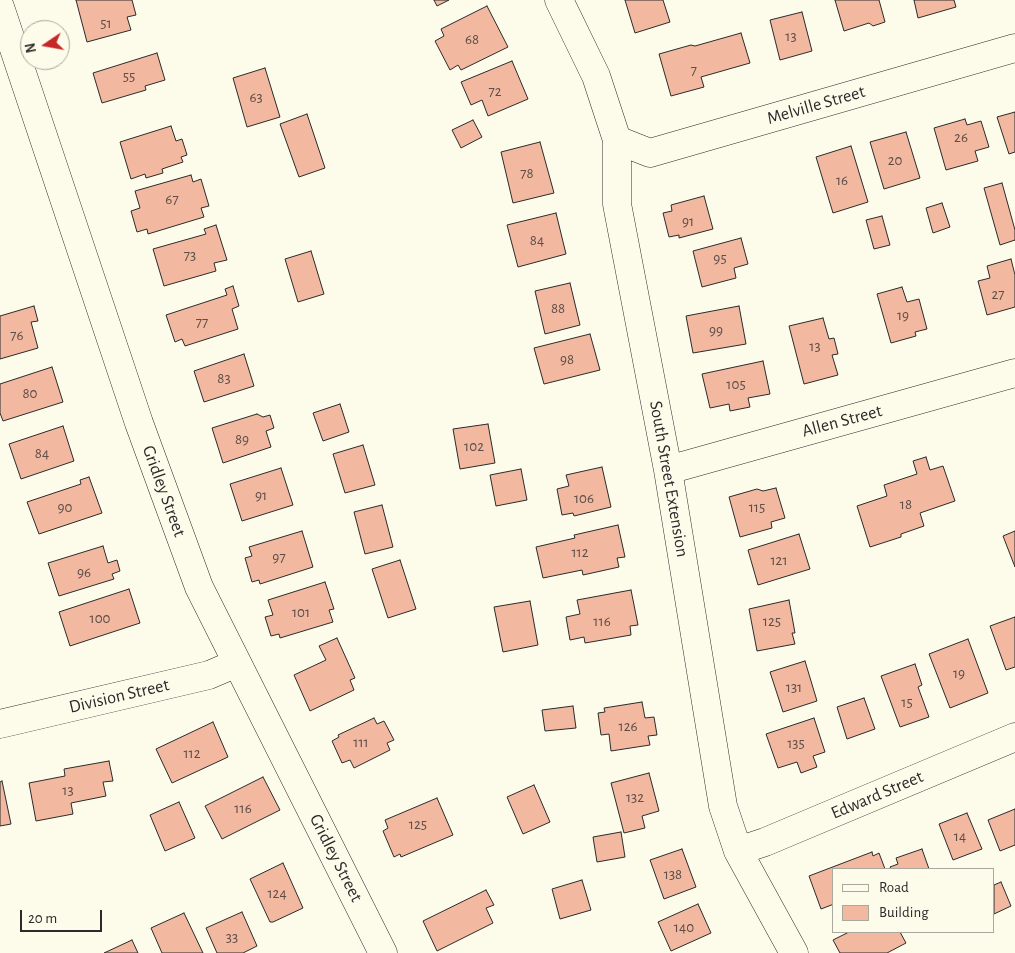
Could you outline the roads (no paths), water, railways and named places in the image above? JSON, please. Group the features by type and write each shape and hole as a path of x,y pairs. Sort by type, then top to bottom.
{"street":[{"name":"South Street Extension","path":"559,0 596,76 617,140 617,204 668,470 723,806 738,851 794,953"},
{"name":"Gridley Street","path":"0,7 139,423 199,587 237,663 372,949"},
{"name":"Melville Street","path":"617,140 650,152 1015,48"},
{"name":"Allen Street","path":"668,470 1015,373"},
{"name":"Division Street","path":"0,724 209,675 237,663"},
{"name":"Edward Street","path":"738,851 765,842 1015,738"}]}
